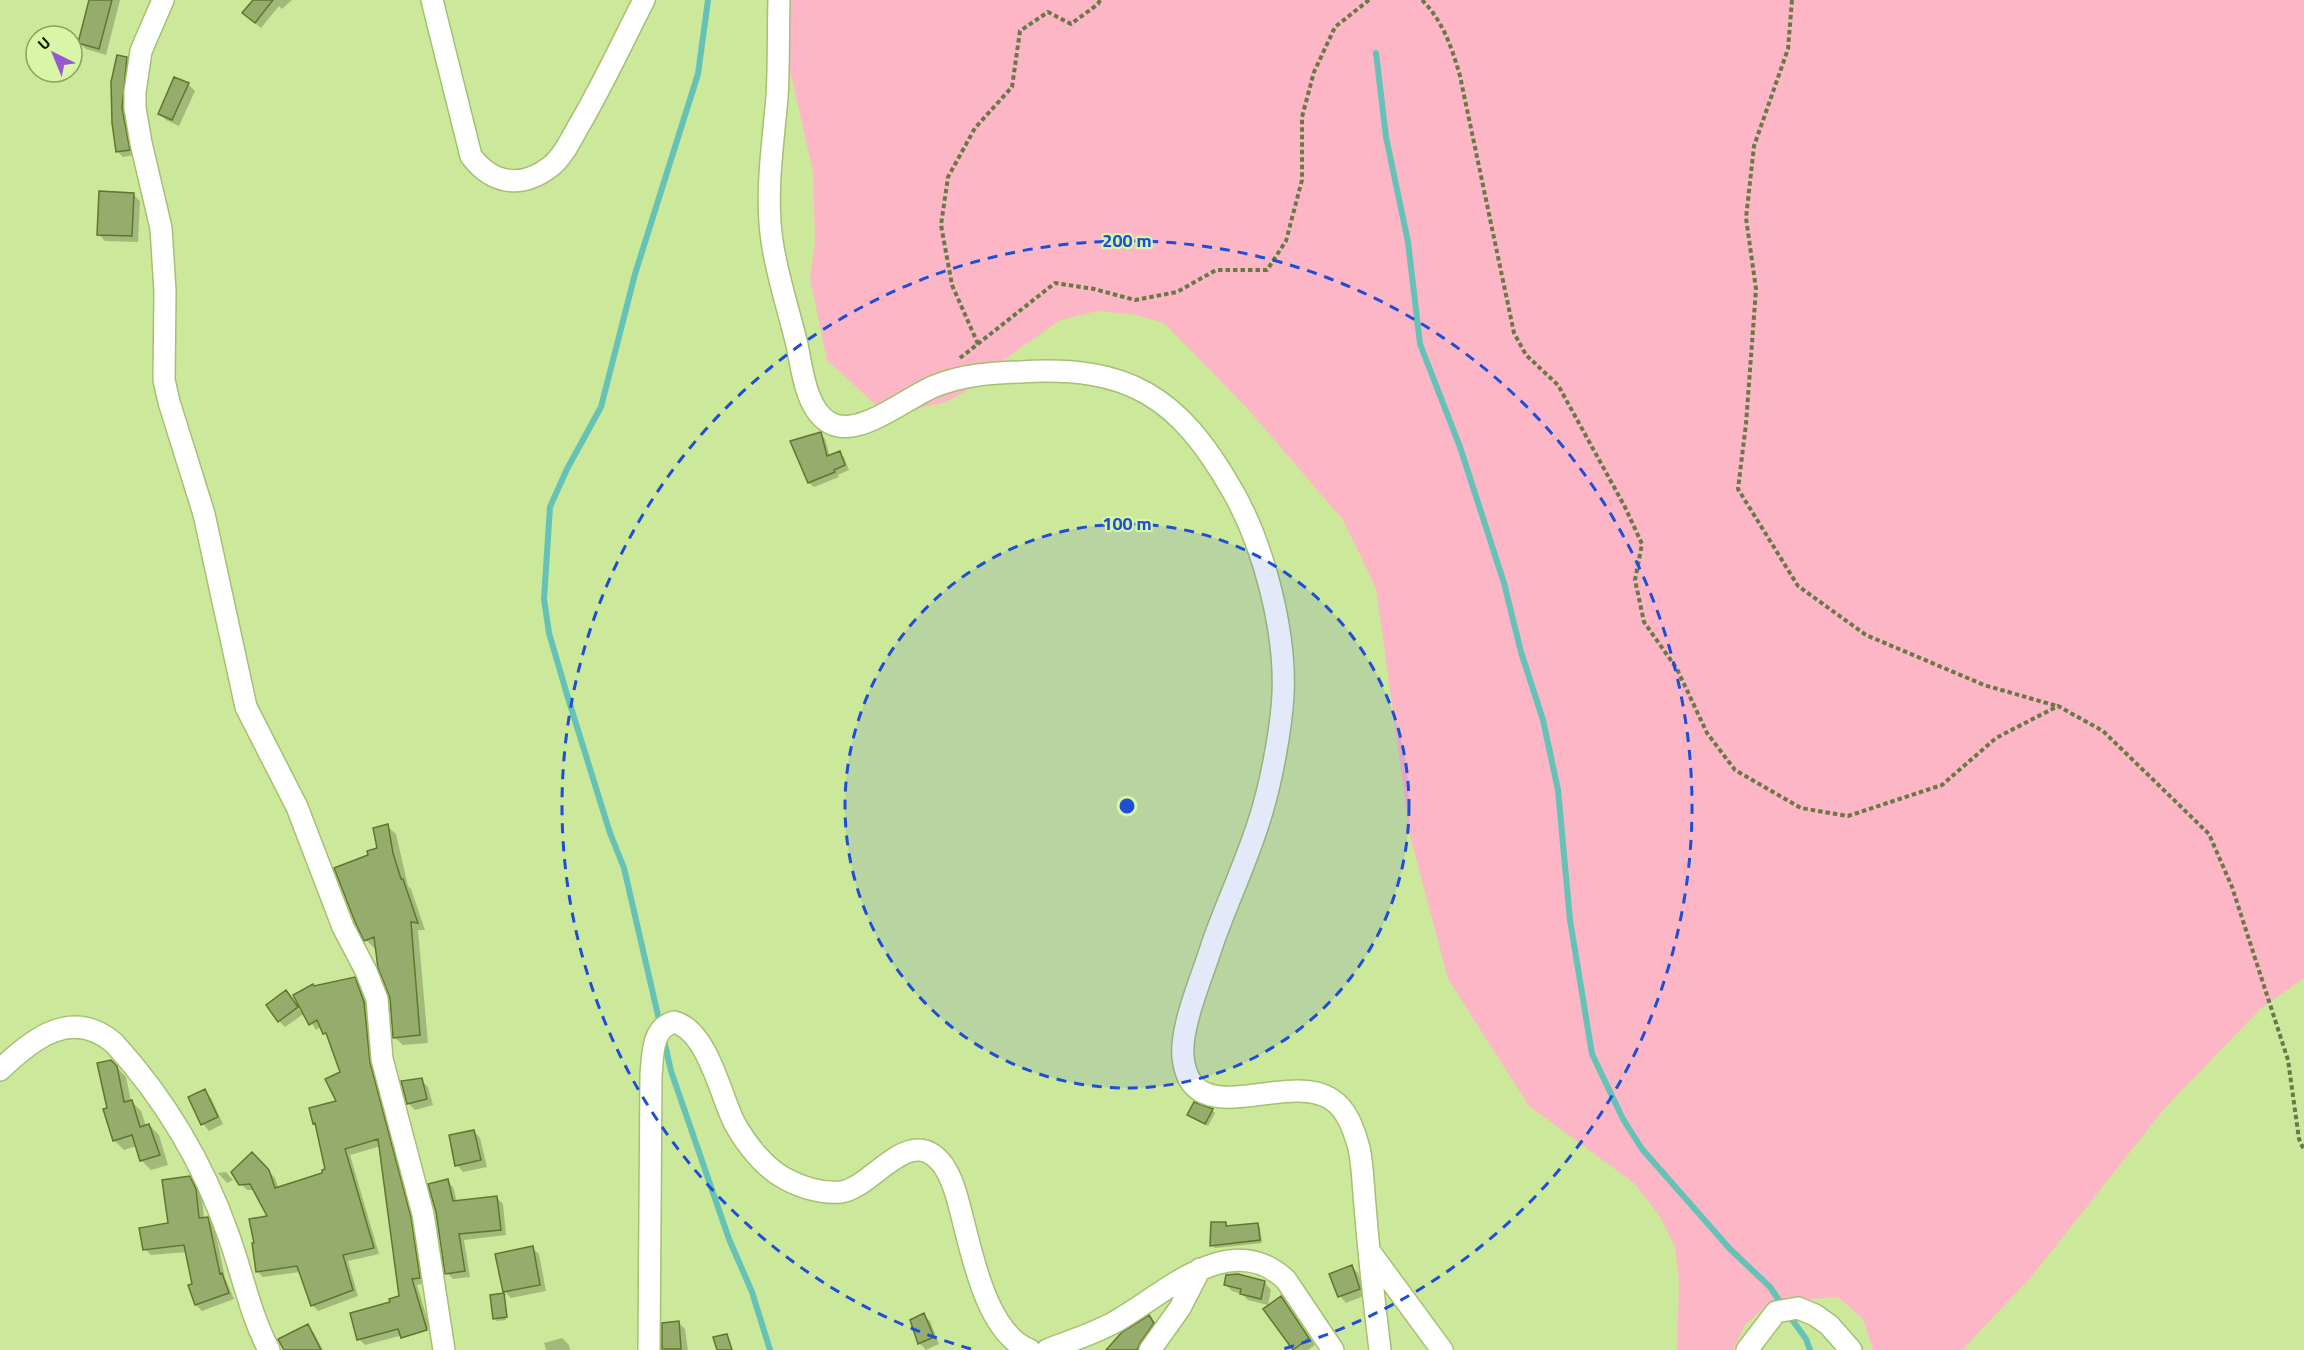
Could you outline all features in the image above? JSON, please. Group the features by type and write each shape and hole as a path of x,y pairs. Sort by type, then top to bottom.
{"street":[{"path":"163,0 141,51 135,100 141,143 161,228 165,291 164,380 204,514 246,707 297,807 343,927 366,971 377,999 382,1059 423,1214 444,1350"},
{"path":"432,0 471,156 480,168 489,174 514,181 524,181 534,176 550,166 563,153 593,101 644,0"},
{"path":"779,0 777,95 769,181 772,243 805,379 818,413 834,425 846,428 869,421 926,390 958,378 1034,371 1103,376 1129,384 1156,397 1176,414 1217,465 1250,524 1262,559 1278,629 1284,670 1283,698 1278,737 1261,815 1220,923 1184,1033 1183,1055 1187,1075 1195,1088 1207,1095 1239,1098 1278,1091 1305,1090 1318,1092 1338,1105 1347,1116 1362,1161 1380,1350"},
{"path":"649,1350 651,1074 657,1036 668,1024 674,1022 687,1029 708,1058 733,1119 745,1139 772,1169 789,1181 812,1189 841,1192 852,1189 906,1152 918,1150 936,1157 943,1165 957,1194 985,1294 1008,1341 1030,1350"},
{"path":"0,1070 33,1040 59,1029 92,1030 114,1043 161,1100 177,1124 197,1163 228,1233 259,1327 269,1350"},
{"path":"1370,1251 1442,1350"},
{"path":"1047,1350 1115,1322 1200,1269 1227,1261 1261,1264 1276,1271 1286,1280 1333,1350"},
{"path":"1150,1350 1180,1308 1200,1269"},
{"path":"1747,1350 1776,1311 1798,1308 1829,1325 1851,1350"}],"path":[{"path":"978,344 952,285 941,225 948,177 975,128 1012,87 1020,31 1048,12 1071,24 1098,4 1100,0"},
{"path":"952,364 1054,283 1094,289 1135,300 1177,292 1216,270 1267,270 1286,241 1302,180 1302,117 1314,72 1335,27 1369,0"},
{"path":"1422,0 1431,9 1450,41 1460,76 1514,333 1526,355 1558,385 1625,507 1642,544 1635,580 1644,622 1677,669 1707,733 1734,770 1801,808 1848,816 1941,785 1996,738 2058,706"},
{"path":"1792,0 1788,49 1754,146 1746,218 1756,289 1746,424 1738,489 1798,586 1866,635 1984,685 2058,706 2103,732 2209,834 2232,887 2288,1060 2299,1139 2304,1150"}],"shaded area":[{"path":"779,0 2304,0 2304,978 2260,1009 2164,1109 2032,1276 1962,1350 1873,1350 1863,1319 1838,1297 1770,1302 1745,1325 1733,1350 1677,1350 1679,1282 1675,1247 1659,1215 1634,1183 1529,1106 1448,979 1410,835 1376,588 1343,520 1247,408 1164,323 1132,314 1097,311 1060,320 1001,362 975,386 946,402 910,410 876,405 827,360 810,278 815,242 813,171 783,40"}],"building":[{"path":"89,0 112,0 99,49 84,45 83,24"},
{"path":"253,0 273,0 255,23 242,13"},
{"path":"117,55 127,57 122,108 130,150 116,152 112,123 111,82"},
{"path":"174,77 189,83 172,120 158,114"},
{"path":"99,191 134,193 132,236 97,235"},
{"path":"821,432 827,456 840,451 845,465 834,470 835,472 808,483 790,441"},
{"path":"388,824 393,853 418,923 411,922 420,1035 393,1038 390,998 378,968 374,937 364,941 334,868 368,855 367,851 377,848 373,828"},
{"path":"355,977 364,1002 370,1062 411,1217 420,1278 412,1279 427,1330 401,1338 398,1329 357,1340 350,1313 390,1302 389,1299 399,1296 378,1139 345,1149 374,1248 343,1255 353,1290 311,1306 297,1266 256,1272 252,1243 254,1243 249,1219 267,1216 250,1184 239,1185 231,1172 252,1152 269,1170 275,1188 322,1173 325,1169 315,1123 313,1124 309,1108 336,1101 325,1079 340,1072 326,1033 323,1034 317,1020 309,1025 293,995 313,984 314,986"},
{"path":"286,990 298,1007 278,1022 266,1005"},
{"path":"111,1060 117,1066 124,1102 132,1100 140,1127 149,1124 160,1155 140,1161 132,1135 113,1141 103,1109 107,1108 97,1063"},
{"path":"422,1078 427,1099 407,1104 401,1081"},
{"path":"205,1089 218,1117 201,1125 188,1097"},
{"path":"1194,1102 1213,1109 1205,1124 1187,1115"},
{"path":"474,1130 481,1160 455,1166 449,1135"},
{"path":"190,1176 196,1189 199,1218 208,1217 220,1274 222,1273 229,1293 195,1305 188,1285 192,1284 184,1245 143,1250 139,1228 168,1223 162,1180"},
{"path":"448,1179 453,1201 497,1196 501,1230 459,1234 465,1271 445,1274 436,1212 428,1184"},
{"path":"1211,1222 1226,1222 1226,1226 1258,1223 1260,1240 1210,1246"},
{"path":"533,1246 540,1285 503,1292 495,1254"},
{"path":"1352,1265 1360,1289 1338,1297 1329,1274"},
{"path":"1238,1274 1265,1281 1261,1299 1240,1294 1241,1289 1224,1285 1226,1275"},
{"path":"504,1293 507,1317 493,1319 490,1295"},
{"path":"1281,1296 1309,1338 1293,1350 1263,1309"},
{"path":"924,1313 934,1337 918,1344 910,1320"},
{"path":"1149,1315 1154,1323 1137,1350 1106,1350 1122,1332"},
{"path":"679,1321 681,1349 662,1349 662,1323"},
{"path":"308,1324 321,1350 284,1350 278,1339"},
{"path":"727,1334 732,1350 717,1350 713,1337"}],"waterway":[{"path":"660,1024 624,868 610,833 568,698 549,633 544,599 550,507 567,469 601,407 635,274 698,74 708,0"},
{"path":"1376,53 1386,137 1408,242 1420,344 1460,447 1504,583 1521,652 1543,720 1558,790 1570,920 1592,1054 1623,1119 1642,1149 1730,1249 1770,1287 1783,1306"},
{"path":"664,1040 671,1071 729,1239 752,1292 770,1350"},
{"path":"1788,1314 1806,1339 1810,1350"}]}
